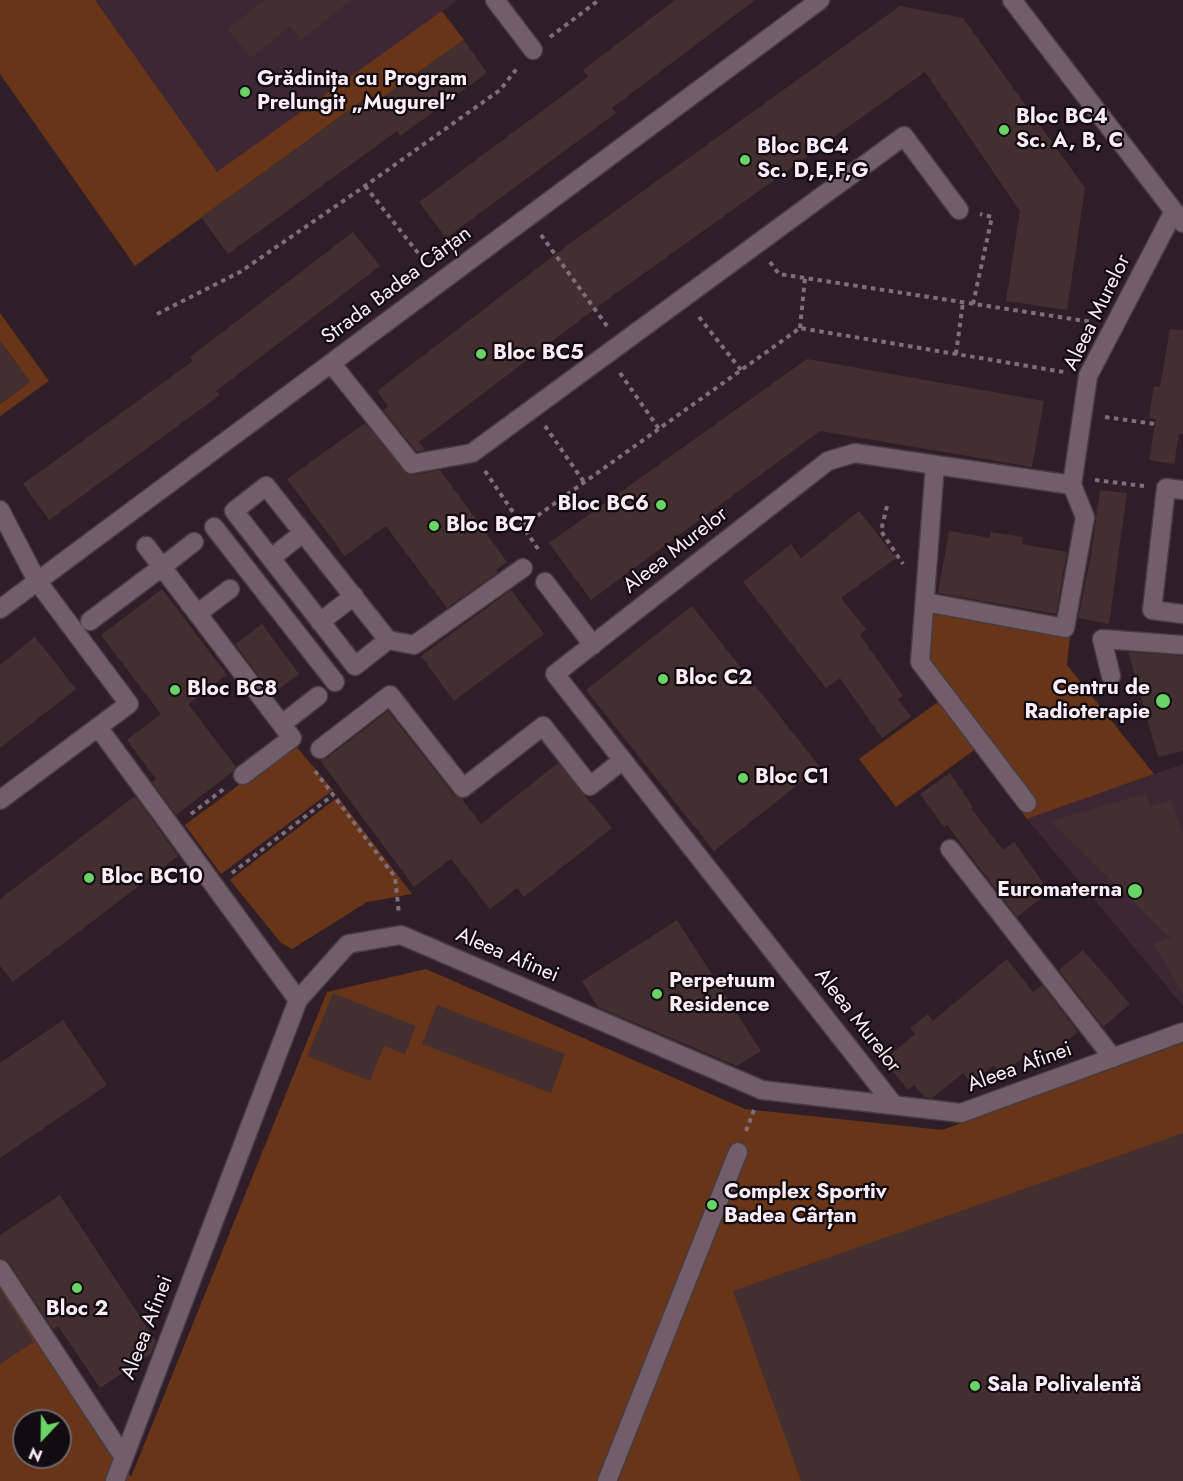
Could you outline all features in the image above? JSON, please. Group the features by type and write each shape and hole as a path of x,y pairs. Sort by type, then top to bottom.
{"street":[{"path":"495,0 533,50"},
{"name":"Strada Badea Cârțan","path":"0,609 820,0"},
{"path":"1012,0 1179,217"},
{"path":"331,363 412,464 472,453 904,135 959,210"},
{"name":"Aleea Murelor","path":"894,1105 555,674 828,461 855,453 1072,485 1088,376 1114,325 1179,217"},
{"path":"935,465 920,662 1027,803"},
{"path":"925,602 1065,628 1085,516 1072,485"},
{"path":"388,640 355,666 234,511 266,486 388,640 414,645 523,568"},
{"path":"1174,489 1152,610 1183,614"},
{"path":"0,510 37,581 129,704 0,800"},
{"path":"214,527 335,682"},
{"path":"271,558 303,533"},
{"path":"90,621 194,542"},
{"path":"146,546 292,738 243,775"},
{"path":"545,582 592,645"},
{"path":"198,614 230,589"},
{"path":"320,622 354,596"},
{"path":"1111,676 1102,639 1183,645"},
{"path":"320,749 390,695 462,789 543,726 590,786 623,760"},
{"path":"282,724 318,696"},
{"path":"98,727 298,1000"},
{"path":"950,849 1113,1058"},
{"name":"Aleea Afinei","path":"115,1481 298,1000 348,944 401,935 762,1090 961,1113 1183,1032"},
{"path":"607,1481 738,1152"},
{"path":"0,1269 123,1456"}],"path":[{"path":"157,314 240,272 365,186 500,90 533,50 599,0"},
{"path":"365,186 432,270"},
{"path":"973,304 992,217"},
{"path":"540,234 609,329"},
{"path":"756,243 779,274 1114,325"},
{"path":"800,328 805,278"},
{"path":"684,297 741,370"},
{"path":"956,354 963,302"},
{"path":"523,526 800,328 1088,376"},
{"path":"606,354 659,429"},
{"path":"532,408 584,482"},
{"path":"1104,417 1155,424"},
{"path":"472,453 542,554 545,582"},
{"path":"1102,481 1130,484"},
{"path":"887,506 881,531 906,569"},
{"path":"314,769 395,877 401,935"},
{"path":"172,828 243,775"},
{"path":"215,886 333,795"},
{"path":"738,1152 762,1090"}],"shaded area":[{"path":"0,0 95,0 217,172 442,11 464,40 376,102 370,95 135,266 0,74"},
{"name":"Grădinița cu Program Prelungit „Mugurel”","path":"95,0 458,0 217,173"},
{"path":"0,313 49,381 0,416 0,404 30,382 0,341"},
{"path":"933,611 1070,635 1067,665 1154,774 1027,819 974,750 896,807 859,759 949,694 925,660"},
{"path":"294,744 333,790 221,874 185,825"},
{"name":"Euromaterna","path":"1183,764 1183,1006 1027,819"},
{"path":"338,797 412,894 367,902 292,949 281,943 230,880"},
{"name":"Complex Sportiv Badea Cârțan","path":"426,969 745,1109 942,1130 1183,1043 1183,1481 0,1481 0,1281 131,1477 327,992"}],"building":[{"path":"265,0 351,0 301,40 290,26 251,58 228,29"},
{"path":"675,0 755,0 612,108 616,113 446,238 419,202 588,77 583,70"},
{"path":"900,6 963,18 1085,188 1067,310 1006,301 1020,211 925,72 604,302 419,442 425,450 417,452 383,410 388,406 377,391 565,247"},
{"path":"464,40 487,73 400,136 397,131 228,254 201,217 371,95 376,102"},
{"path":"353,232 380,266 216,391 220,395 49,520 23,484 193,361 190,357"},
{"path":"1170,329 1183,330 1183,434 1179,434 1174,464 1149,460 1156,419 1149,418 1154,386 1160,387"},
{"path":"0,341 30,382 0,404"},
{"name":"Bloc BC6","path":"807,359 1044,401 1032,467 820,431 591,600 549,543"},
{"name":"Bloc BC7","path":"365,423 408,474 440,470 507,562 496,570 498,572 447,608 386,526 345,556 287,479"},
{"path":"1100,490 1127,493 1109,624 1078,618 1091,556"},
{"path":"859,511 896,558 841,598 866,629 860,635 903,696 898,699 911,717 882,738 840,678 826,688 743,582 791,544 801,558"},
{"path":"949,531 990,538 991,532 1023,537 1022,544 1067,552 1056,614 938,593"},
{"name":"Bloc BC8","path":"162,589 227,675 188,704 236,767 176,815 152,782 156,779 127,740 161,714 101,635"},
{"path":"511,590 544,634 454,701 421,656"},
{"path":"692,606 820,767 714,851 586,690"},
{"path":"262,624 299,674 272,694 235,644"},
{"path":"35,637 76,689 0,748 0,665"},
{"name":"Centru de Radioterapie","path":"1128,652 1183,656 1183,751 1158,757"},
{"path":"388,711 454,795 462,799 481,824 558,763 612,828 524,897 517,888 490,909 451,859 414,887 320,760 327,758"},
{"path":"950,773 973,807 971,808 1003,850 1014,842 1044,884 1034,891 1040,899 1017,917 947,825 944,827 920,794"},
{"path":"1146,794 1150,807 1171,800 1183,835 1183,993 1153,944 1171,938 1050,821"},
{"name":"Bloc BC10","path":"135,796 178,856 13,982 0,966 0,899"},
{"name":"Perpetuum Residence","path":"677,920 761,1051 737,1066 598,1007 582,981"},
{"path":"1083,950 1130,1004 1103,1027 1059,970"},
{"path":"1007,959 1033,992 1042,985 1078,1032 1045,1058 1037,1047 1001,1075 994,1065 971,1083 963,1073 932,1098 925,1097 914,1085 908,1090 884,1060 915,1034 910,1028 928,1014 933,1021"},
{"path":"333,993 416,1026 405,1054 384,1046 370,1081 307,1056"},
{"path":"437,1005 565,1054 551,1093 422,1044"},
{"path":"63,1020 107,1085 0,1158 0,1063"},
{"name":"Sala Polivalentă","path":"1183,1133 1183,1481 801,1481 733,1291"},
{"name":"Bloc 2","path":"60,1195 156,1341 151,1354 100,1388 58,1326 53,1329 9,1263 0,1258 0,1235"},
{"path":"0,1289 34,1342 0,1364"}],"place":[{"name":"Grădinița cu Program Prelungit „Mugurel”","path":"245,92"},
{"name":"Bloc BC4 Sc. A, B, C","path":"1004,130"},
{"name":"Bloc BC4 Sc. D,E,F,G","path":"745,160"},
{"name":"Bloc BC5","path":"481,354"},
{"name":"Bloc BC6","path":"661,505"},
{"name":"Bloc BC7","path":"434,526"},
{"name":"Bloc C2","path":"663,679"},
{"name":"Bloc BC8","path":"175,690"},
{"name":"Centru de Radioterapie","path":"1163,701"},
{"name":"Bloc C1","path":"743,778"},
{"name":"Bloc BC10","path":"89,878"},
{"name":"Euromaterna","path":"1135,891"},
{"name":"Perpetuum Residence","path":"657,994"},
{"name":"Complex Sportiv Badea Cârțan","path":"712,1205"},
{"name":"Bloc 2","path":"77,1288"},
{"name":"Sala Polivalentă","path":"975,1386"}]}
